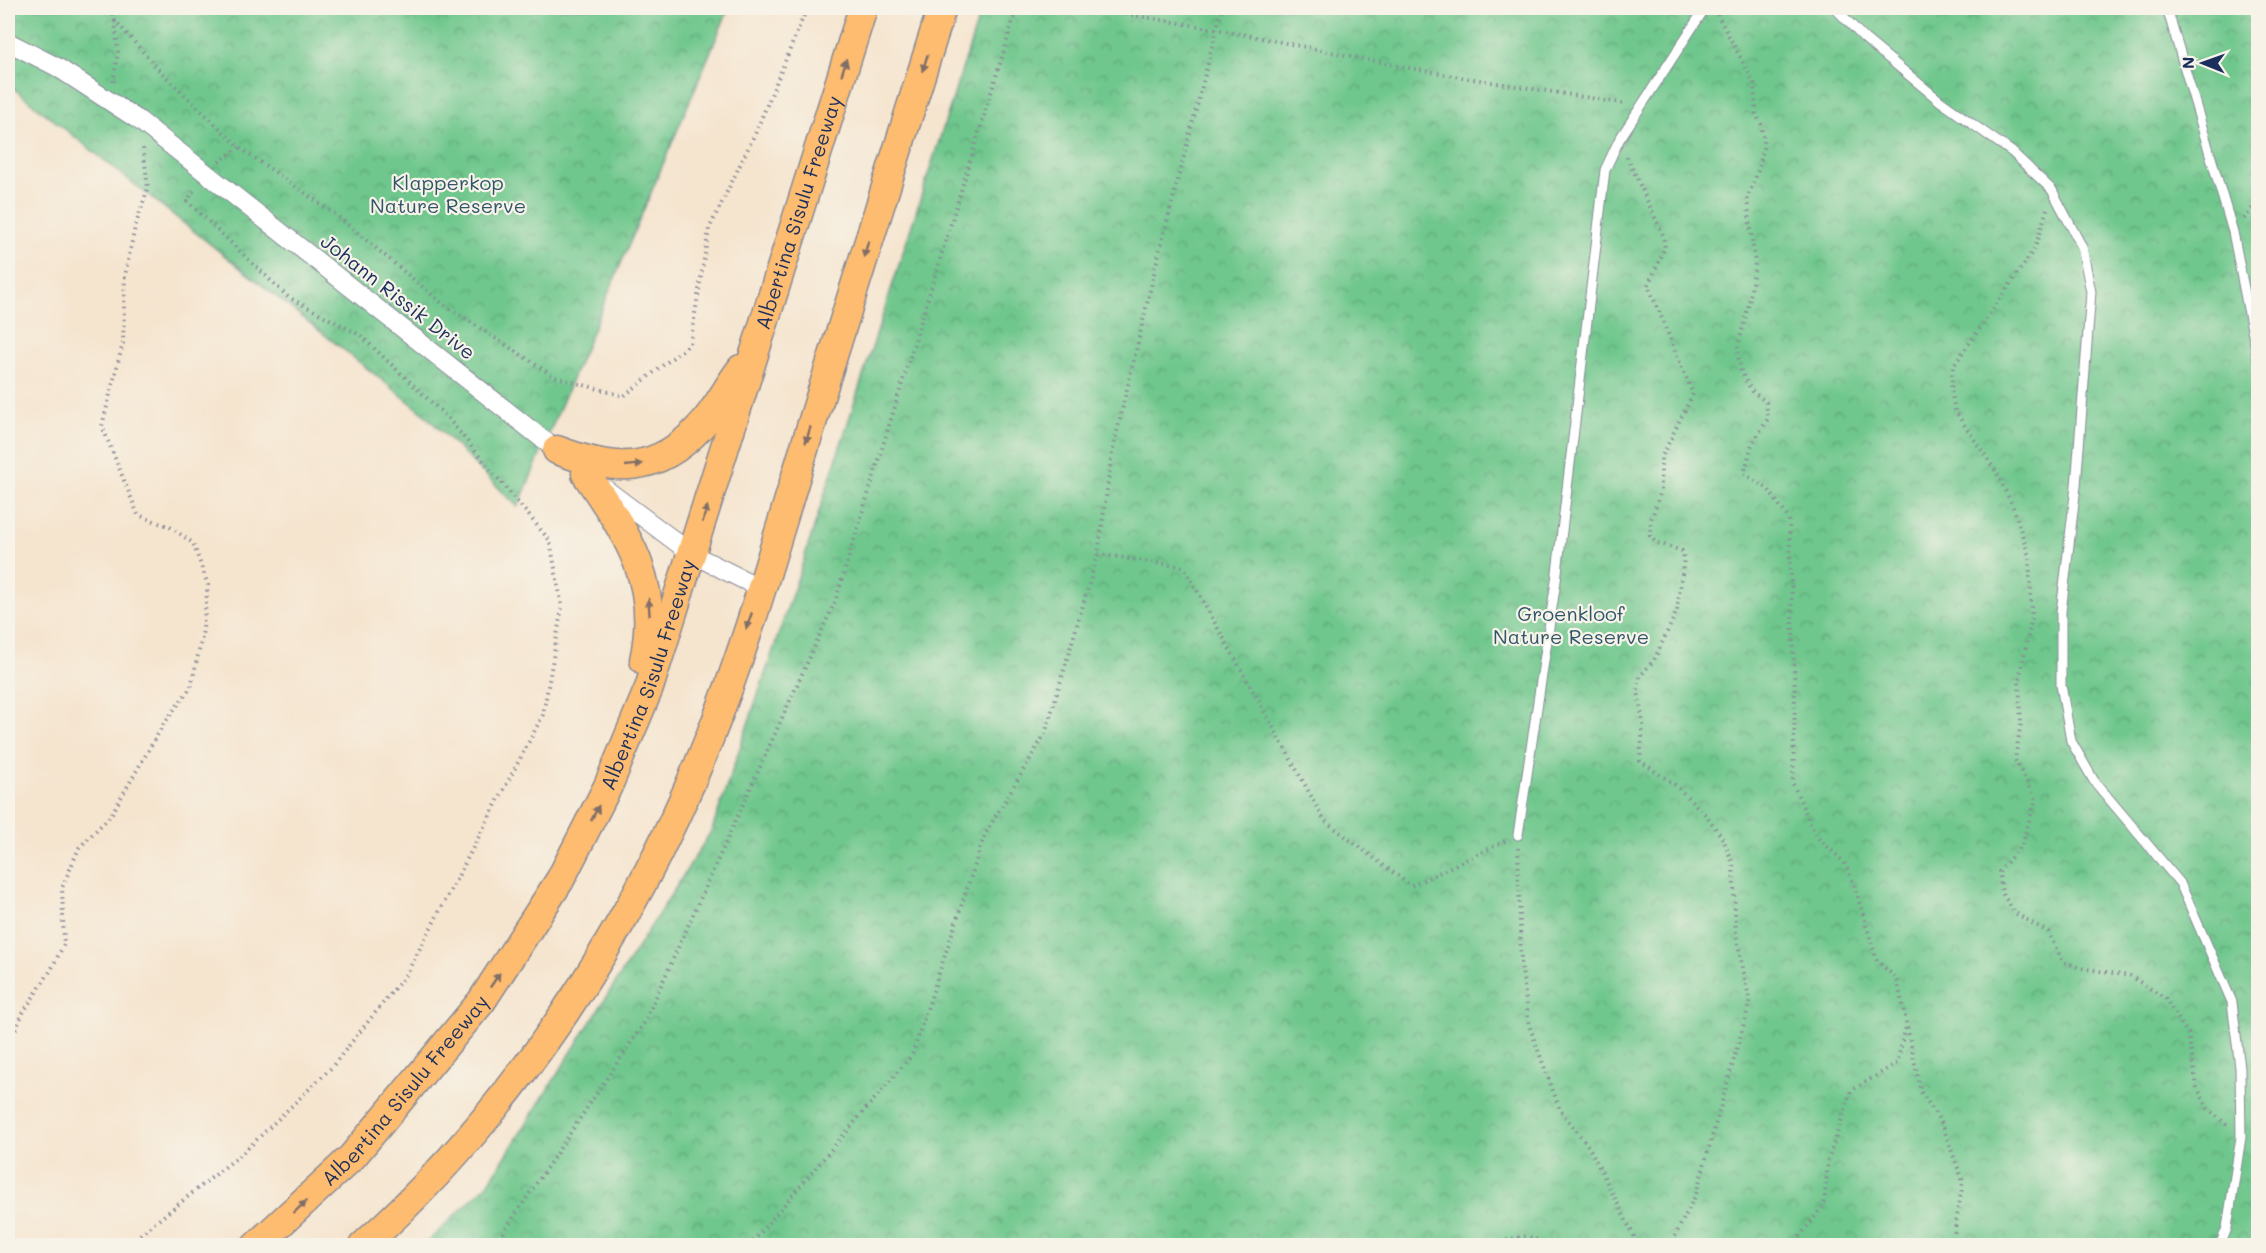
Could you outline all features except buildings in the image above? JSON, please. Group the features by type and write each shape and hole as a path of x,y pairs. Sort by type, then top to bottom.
{"highway":[{"name":"Albertina Sisulu Freeway","path":"256,1245 352,1157 481,1002 560,880 608,786 649,688 693,554 863,8"},
{"path":"363,1245 452,1157 520,1075 581,988 634,899 682,804 708,741 760,588 942,8"},
{"path":"557,450 605,465 635,466 655,459 702,426 756,349"},
{"path":"586,474 620,524 637,557 647,590 650,615 638,687 608,786"}],"street":[{"name":"Johann Rissik Drive","path":"8,42 57,67 140,121 586,474 693,554 760,588"}],"lane":[{"path":"1518,835 1556,581 1605,170 1619,140 1659,75 1706,8"},
{"path":"1835,8 1864,38 1940,101 2012,152 2052,190 2082,247 2091,292 2076,486 2061,612 2061,686 2071,741 2094,782 2180,882 2232,1002 2240,1068 2241,1137 2227,1228 2220,1245"},
{"path":"2167,8 2233,232 2259,360"}],"path":[{"path":"111,8 115,20 118,52 113,82 116,90"},
{"path":"115,20 158,69 239,147 335,214 443,304 555,377 624,396 690,344 709,229 755,134 807,8"},
{"path":"490,1245 501,1236 644,1023 836,599 1017,8"},
{"path":"1090,8 1216,29 1430,72 1641,107"},
{"path":"749,1245 912,1055 985,834 1045,734 1098,554 1115,442 1222,8"},
{"path":"1713,8 1754,83 1756,114 1761,124 1764,144 1759,168 1747,199 1755,263 1749,304 1737,350 1741,371 1751,390 1766,402 1768,419 1752,444 1744,474 1768,489 1789,519 1795,696 1792,784 1816,836 1844,862 1855,887 1877,961 1897,979 1921,1092 1942,1124 1963,1182 1952,1245"},
{"path":"8,1046 24,1011 51,970 64,944 62,888 79,849 111,815 157,735 191,687 202,637 208,585 193,543 170,527 138,515 102,426 123,343 125,275 135,227 147,188 140,121"},
{"path":"1619,140 1663,235 1665,248 1648,285 1693,394 1661,458 1661,490 1651,520 1650,536 1655,542 1682,551 1684,558 1677,611 1654,660 1640,676 1638,690 1643,725 1640,761 1675,785 1707,816 1723,839 1733,863 1736,933 1750,1002 1696,1194 1670,1245"},
{"path":"126,1245 245,1152 331,1068 407,973 543,715 562,607 550,541 506,487 446,416 360,334 288,297 187,201 205,173"},
{"path":"2233,232 2259,201"},
{"path":"1098,554 1184,567 1324,821 1411,886 1518,835 1521,962 1529,1025 1560,1110 1589,1147 1639,1245"},
{"path":"1792,1245 1824,1205 1828,1161 1851,1090 1897,1063 1907,1026"},
{"path":"1477,1245 1526,1236 1556,1245"}],"green space":[{"name":"Klapperkop Nature Reserve","path":"8,8 729,8 518,507 421,411 8,84"},
{"name":"Groenkloof Nature Reserve","path":"982,8 2258,8 2258,1245 423,1246 488,1184 712,830 799,574"}]}
